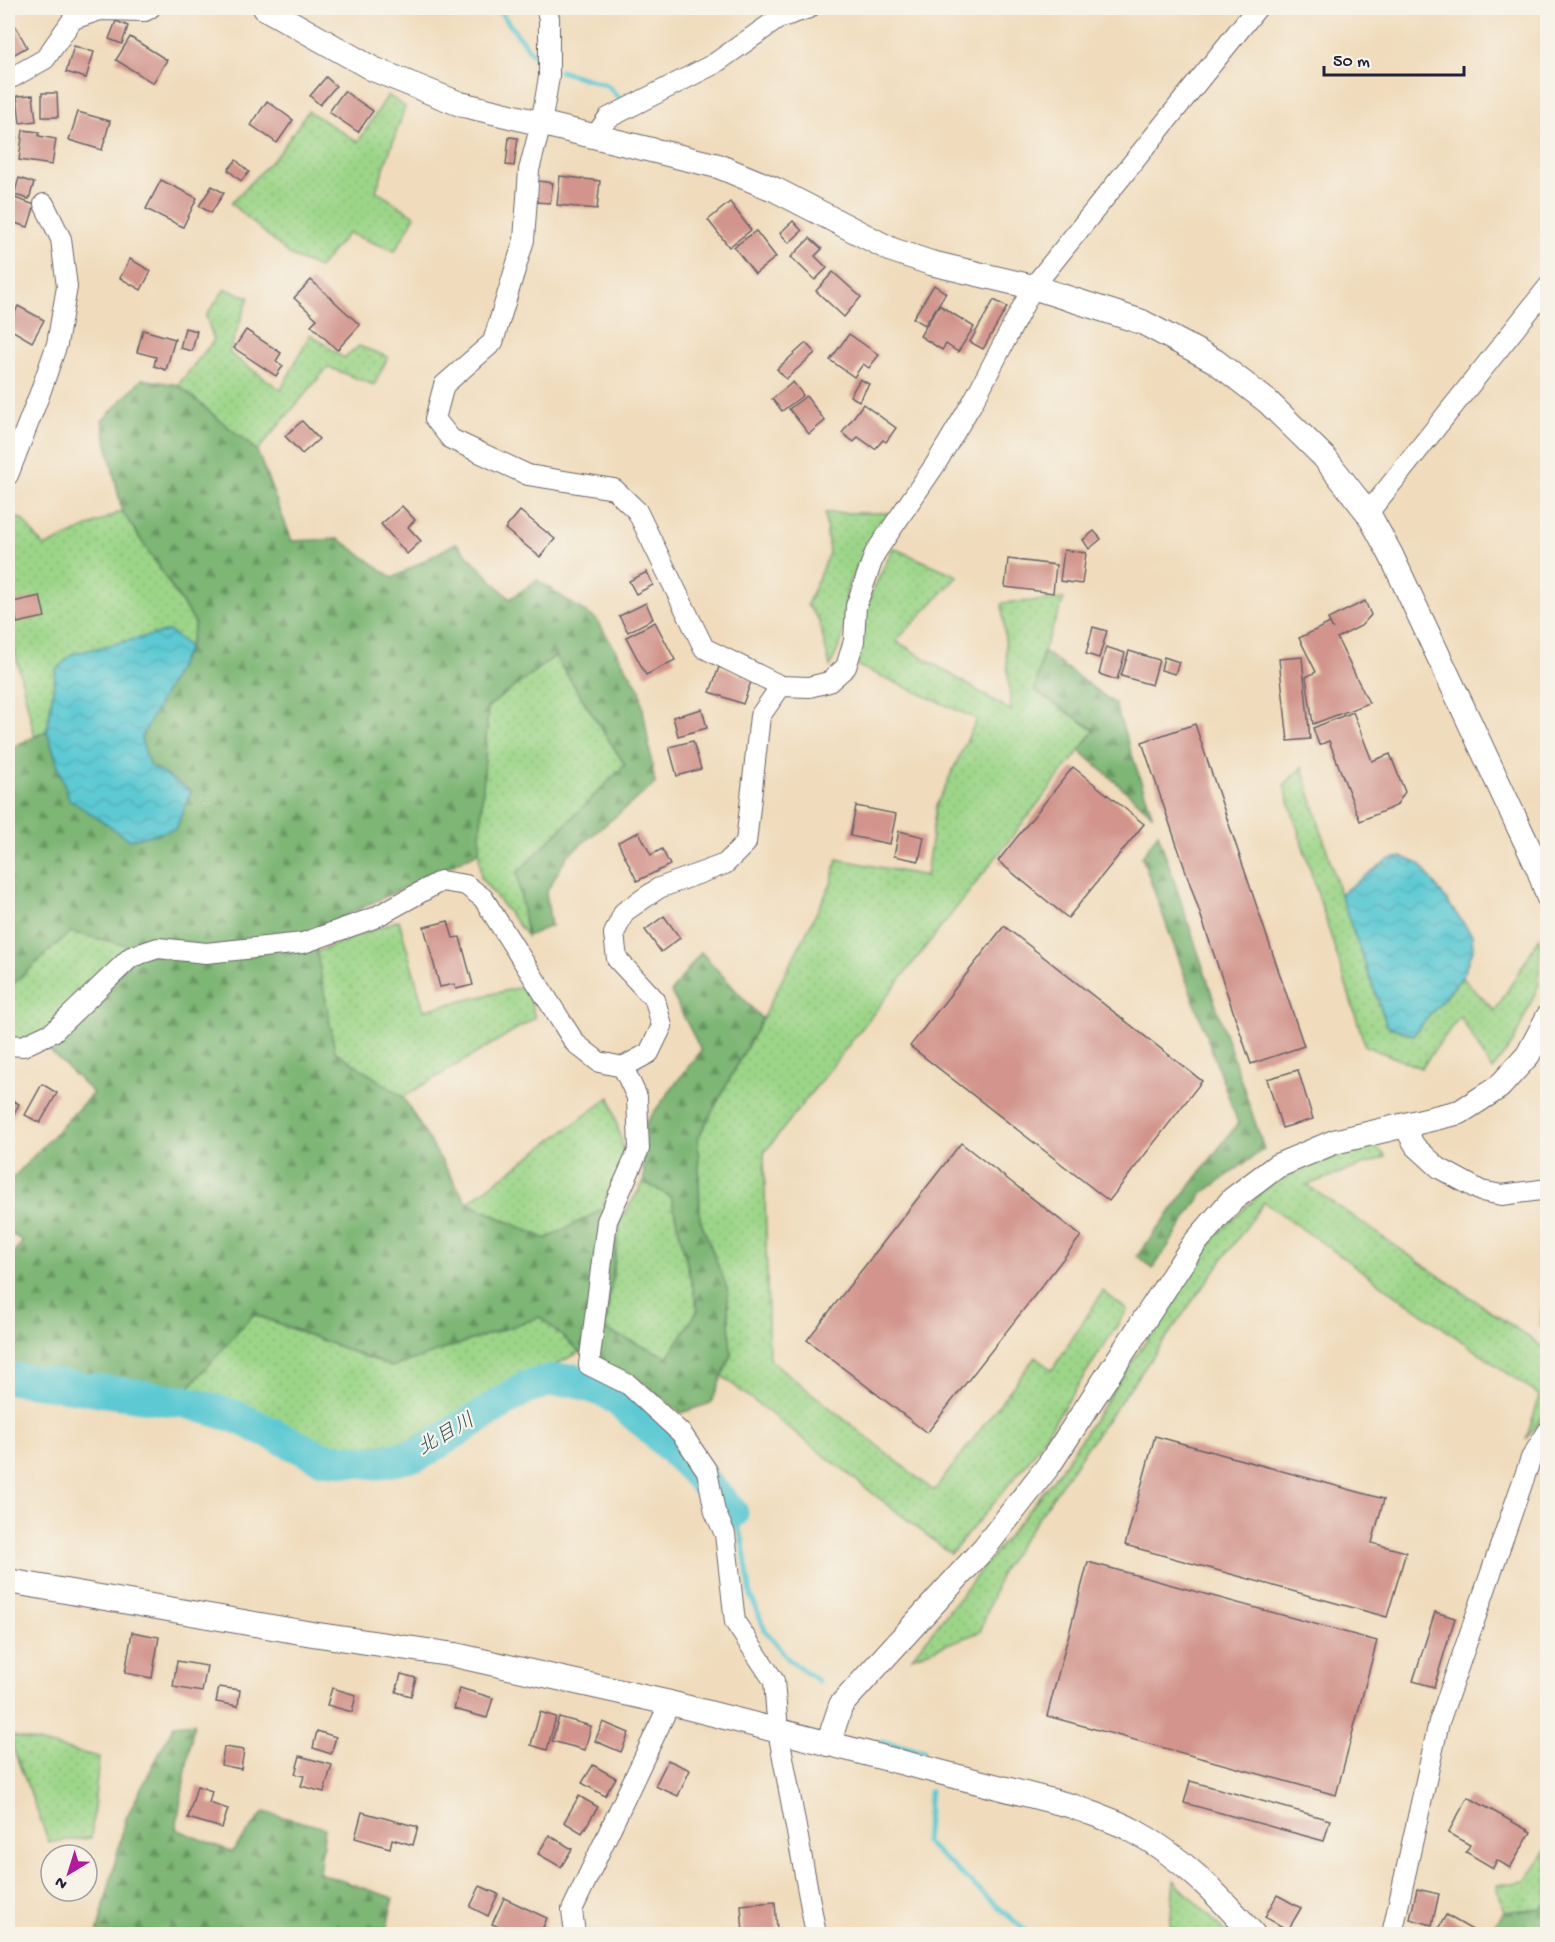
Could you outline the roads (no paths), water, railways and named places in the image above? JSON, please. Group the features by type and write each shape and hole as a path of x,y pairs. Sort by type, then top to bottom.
{"street":[{"path":"8,74 13,77 45,60 73,20 100,10 145,11 150,8"},
{"path":"266,8 373,69 460,104 718,166 776,190 892,250 931,263 1033,287 1142,322 1215,361 1268,402 1324,457 1368,513 1391,555 1506,799 1539,870 1548,896"},
{"path":"546,8 549,18 549,77 541,124 529,170 524,240 493,342 444,386 435,419 451,439 528,475 614,489 637,511 704,648 781,686 808,687 829,682 846,667 854,641 856,606 875,553 935,465 974,400 1033,287 1257,8"},
{"path":"595,136 608,118 714,64 779,18 809,8"},
{"path":"8,475 57,344 67,287 61,239 44,204"},
{"path":"1368,513 1548,287"},
{"path":"8,1045 23,1046 53,1032 131,957 158,948 206,953 303,943 374,918 441,881 466,885 483,898 575,1043 599,1062 623,1067 649,1053 662,1026 655,1000 617,959 614,934 624,912 632,906 659,888 725,864 746,843 760,716 781,686"},
{"path":"828,1744 842,1706 985,1547 1049,1465 1194,1244 1233,1199 1277,1166 1334,1142 1460,1112 1499,1087 1528,1055 1548,1017"},
{"path":"623,1067 637,1097 639,1149 607,1221 589,1365 630,1385 682,1434 707,1471 715,1512 725,1534 735,1622 774,1681 778,1731 816,1935"},
{"path":"1403,1125 1414,1146 1439,1168 1481,1191 1502,1195 1548,1189"},
{"path":"1392,1935 1439,1722 1531,1458 1548,1431"},
{"path":"8,1581 312,1634 455,1655 670,1703 1072,1806 1131,1829 1168,1851 1220,1897 1253,1935"},
{"path":"575,1935 572,1910 670,1703"}],"water":[{"path":"169,631 189,647 141,738 149,765 191,791 176,829 130,840 69,799 47,731 56,670 72,654"},
{"path":"1402,857 1420,864 1472,935 1473,950 1462,977 1413,1035 1387,1026 1340,894 1389,859"}],"waterway":[{"path":"497,8 537,60"},
{"path":"560,71 607,85 622,101 626,99"},
{"name":"北目川","path":"8,1378 186,1402 237,1417 322,1458 378,1463 420,1454 527,1387 549,1381 574,1380 609,1393 649,1426 693,1469 732,1513"},
{"path":"732,1513 742,1538 751,1596 765,1630 789,1660 818,1681"},
{"path":"881,1741 924,1751"},
{"path":"930,1791 925,1842 1029,1934"}]}
